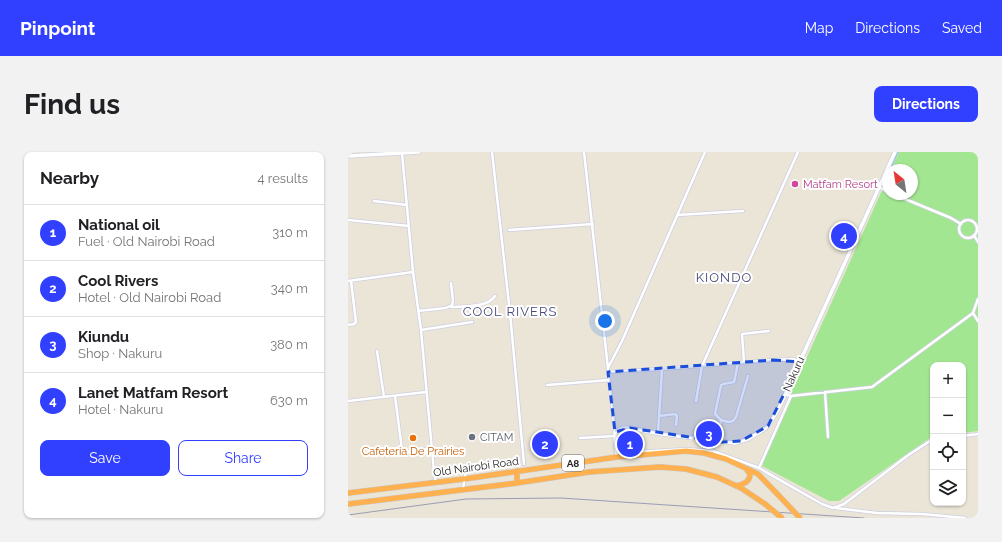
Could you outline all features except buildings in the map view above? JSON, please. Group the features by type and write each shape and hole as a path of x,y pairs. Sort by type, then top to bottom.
{"highway":[{"name":"Old Nairobi Road","path":"348,493 464,479 617,457 686,451 704,452 726,459 758,474 800,518"},
{"name":"Old Nairobi Road","path":"348,504 517,483 589,472 660,467 678,468 717,477 736,486 765,504 782,518"},
{"path":"736,486 747,482 750,479 750,474 747,469"},
{"path":"517,471 517,483"}],"main road":[{"path":"348,156 419,152"},
{"name":"Nakuru","path":"615,434 623,428 630,428 734,443 763,430 773,420 895,152"},
{"path":"615,434 617,457"}],"street":[{"path":"492,152 506,275 524,464"},
{"path":"580,438 615,434 584,152"},
{"path":"608,370 705,152"},
{"path":"696,401 702,366 798,152"},
{"path":"402,153 410,226 413,272 421,330 436,482"},
{"path":"908,200 952,218 961,224"},
{"path":"374,201 407,205"},
{"path":"677,215 743,211"},
{"path":"348,220 410,226"},
{"path":"968,220 977,222 977,231 974,235 966,237 961,234 959,229 961,224 968,220"},
{"path":"509,230 593,224"},
{"path":"974,235 978,242"},
{"path":"348,325 356,322 349,281 413,272"},
{"path":"450,307 452,306 453,301 451,283"},
{"path":"418,311 481,304 495,296"},
{"path":"785,394 791,396 872,387 972,313 978,300"},
{"path":"972,313 978,321"},
{"path":"421,330 472,322"},
{"path":"744,362 742,334 768,331"},
{"path":"377,351 384,397"},
{"path":"608,370 662,369 794,359 800,362"},
{"path":"738,363 734,382 723,384 721,386 715,414 722,420 729,422 733,421 736,417 748,376"},
{"path":"658,433 662,369"},
{"path":"547,384 609,380"},
{"path":"348,401 426,392"},
{"path":"824,392 828,437"},
{"path":"395,396 402,450 407,452 432,448"},
{"path":"759,468 791,396"},
{"path":"659,416 675,414 677,416 676,424"},
{"path":"716,441 722,420"},
{"path":"966,436 978,434"},
{"path":"833,508 844,504 907,456 930,441"},
{"path":"638,452 686,449 713,451 731,457 747,465 759,468 822,504 833,508 877,513 922,514 965,518"},
{"path":"463,490 466,470"}],"highlighted area":[{"path":"773,360 800,362 768,426 741,441 722,442 630,428 615,432 608,372"}],"green space":[{"path":"899,152 978,152 978,431 966,433 966,362 930,362 930,438 839,501 829,501 762,466 789,397 882,190 882,200 918,200 918,164 894,164"}],"waterway":[{"path":"893,164 898,152"}],"railway":[{"path":"348,515 466,499 561,498 864,518"}],"place":[{"name":"Matfam Resort","path":"795,184"},
{"name":"Lanet Matfam Resort","path":"844,236"},
{"name":"Kiundu","path":"709,434"},
{"name":"CITAM","path":"472,437"},
{"name":"Cafeteria De Prairies","path":"413,438"},
{"name":"Cool Rivers","path":"545,444"},
{"name":"National oil","path":"630,444"}],"district":[{"name":"KIONDO","path":"724,277"},
{"name":"COOL RIVERS","path":"510,311"}]}
